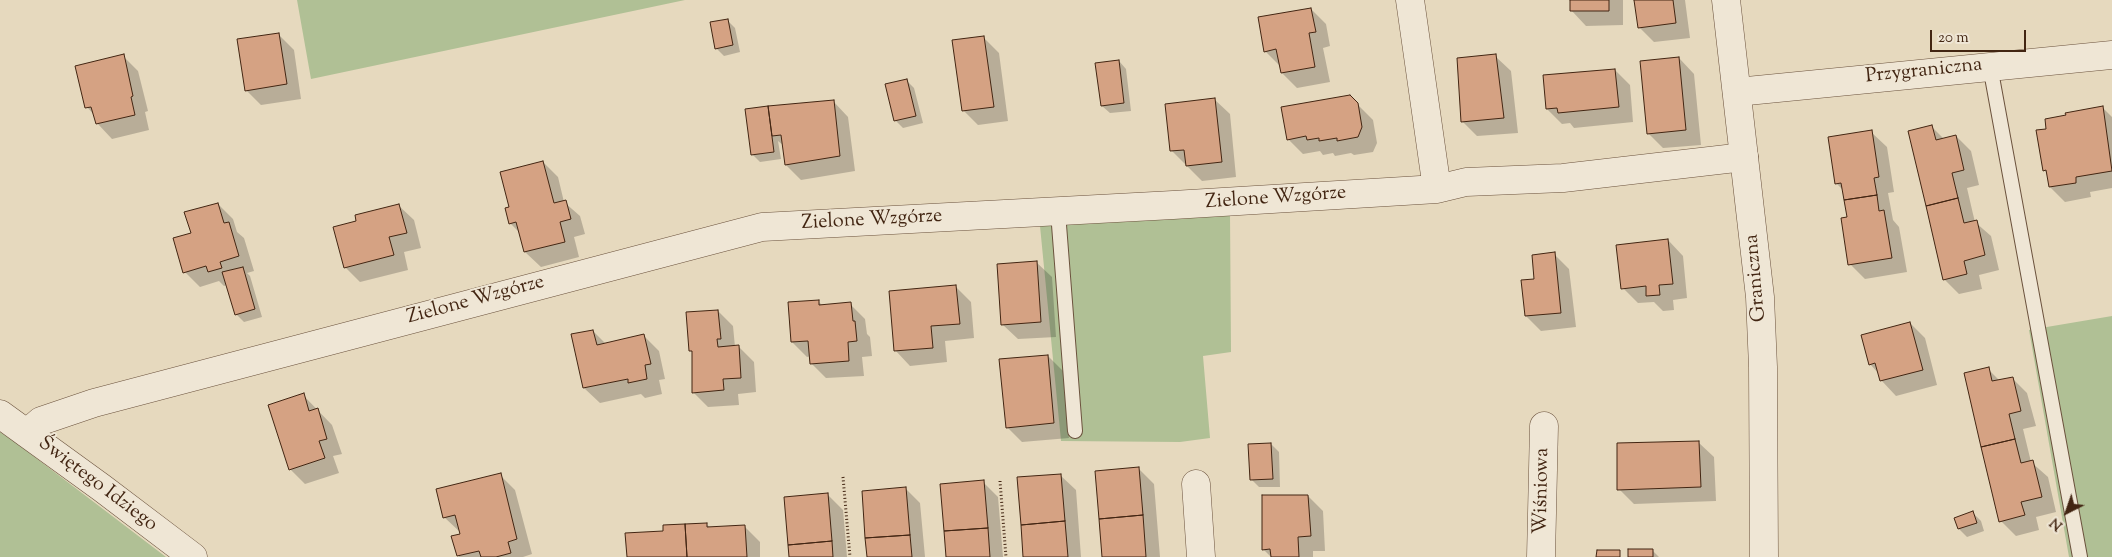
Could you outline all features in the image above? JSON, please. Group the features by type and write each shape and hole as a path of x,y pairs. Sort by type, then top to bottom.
{"street":[{"path":"1410,0 1437,189"},
{"name":"Graniczna","path":"1726,0 1757,264 1762,333 1764,557"},
{"name":"Przygraniczna","path":"1737,92 2112,55"},
{"name":"Zielone Wzgórze","path":"27,433 41,421 94,403 762,227 1058,212 1437,189 1466,182 1564,178 1744,157"},
{"name":"Świętego Idziego","path":"0,414 193,557"},
{"name":"Wiśniowa","path":"1542,557 1544,426"},
{"path":"1196,484 1201,557"}],"lane":[{"path":"1990,66 2080,557"},
{"path":"1058,212 1075,431"}],"path":[{"path":"843,477 850,557"},
{"path":"1000,481 1006,557"}],"green space":[{"path":"297,0 685,0 311,79"},
{"path":"1230,213 1231,352 1203,356 1210,438 1180,442 1061,441 1040,226"},
{"path":"2112,316 2112,557 2069,557 2029,330"},
{"path":"0,432 15,442 166,557 0,557"}],"building":[{"path":"1570,0 1609,0 1609,11 1570,11"},
{"path":"1634,0 1673,0 1676,23 1638,28"},
{"path":"1311,8 1316,32 1309,33 1315,67 1281,73 1276,49 1264,52 1258,17"},
{"path":"728,19 733,45 715,49 710,22"},
{"path":"279,33 287,84 245,91 237,39"},
{"path":"984,36 994,107 962,111 952,40"},
{"path":"124,54 135,115 96,124 91,107 85,108 75,66"},
{"path":"1496,54 1504,118 1461,122 1457,58"},
{"path":"1679,57 1686,130 1647,134 1640,61"},
{"path":"1119,60 1124,103 1101,106 1095,63"},
{"path":"1615,69 1619,107 1558,113 1557,108 1546,109 1543,75"},
{"path":"907,79 916,116 894,121 885,84"},
{"path":"1350,95 1358,103 1362,127 1358,137 1337,141 1337,138 1319,141 1319,138 1307,140 1306,136 1287,140 1281,107"},
{"path":"1215,98 1222,162 1186,166 1184,150 1170,151 1165,104"},
{"path":"834,100 840,156 785,165 781,135 772,136 768,106"},
{"path":"768,106 774,152 751,155 745,109"},
{"path":"2103,106 2112,171 2076,177 2076,183 2049,187 2046,170 2043,171 2036,130 2046,129 2045,119"},
{"path":"1932,125 1936,140 1956,135 1964,170 1952,173 1958,198 1926,206 1908,131"},
{"path":"1872,130 1879,177 1874,178 1877,195 1844,200 1841,183 1835,184 1828,137"},
{"path":"543,161 554,203 566,200 571,219 560,222 565,242 524,252 516,222 509,224 505,208 509,207 500,172"},
{"path":"1877,195 1879,211 1884,210 1892,258 1848,265 1841,218 1847,217 1844,200"},
{"path":"1958,198 1964,223 1977,220 1985,255 1964,261 1967,274 1943,280 1926,206"},
{"path":"218,203 224,223 229,222 239,256 220,262 222,268 208,272 206,266 183,273 173,238 191,233 184,212"},
{"path":"399,204 407,233 389,237 394,255 344,268 333,227 356,221 355,215"},
{"path":"1668,239 1673,284 1659,285 1660,295 1646,296 1646,286 1621,289 1616,245"},
{"path":"1555,252 1561,313 1525,316 1521,280 1534,279 1532,255"},
{"path":"1037,261 1041,322 1001,325 997,264"},
{"path":"243,267 255,309 235,315 222,272"},
{"path":"956,285 960,324 931,326 933,348 894,351 889,291"},
{"path":"819,300 819,305 851,302 857,341 848,342 849,361 810,364 808,341 791,342 788,302"},
{"path":"718,310 721,339 717,339 718,347 739,345 741,378 723,379 724,390 692,393 692,351 689,351 686,312"},
{"path":"1910,322 1923,370 1880,381 1875,363 1869,365 1861,335"},
{"path":"593,330 597,345 644,334 651,364 645,365 647,379 628,383 628,379 583,388 571,334"},
{"path":"1048,355 1054,423 1006,428 999,359"},
{"path":"1989,367 1992,381 2013,377 2021,411 2009,414 2015,439 1981,447 1964,373"},
{"path":"304,393 309,411 318,408 327,439 319,441 325,458 289,470 268,405"},
{"path":"2015,439 2021,463 2033,460 2042,497 2021,502 2025,515 1999,522 1981,447"},
{"path":"1699,441 1701,487 1617,490 1617,443"},
{"path":"1271,443 1273,479 1250,480 1248,444"},
{"path":"1139,467 1143,515 1099,519 1095,471"},
{"path":"501,473 517,539 508,542 511,553 496,557 481,557 479,551 457,556 451,536 460,534 455,515 443,518 436,489"},
{"path":"1061,474 1065,521 1021,525 1017,477"},
{"path":"984,480 988,528 944,531 940,484"},
{"path":"906,487 910,535 865,538 862,491"},
{"path":"828,493 832,541 788,545 784,497"},
{"path":"1262,495 1308,495 1311,536 1298,537 1299,557 1271,557 1270,549 1262,550"},
{"path":"1973,511 1977,523 1958,529 1954,518"},
{"path":"1143,515 1146,557 1102,557 1099,519"},
{"path":"1065,521 1068,557 1023,557 1021,525"},
{"path":"707,523 707,527 745,525 747,557 687,557 685,524"},
{"path":"685,524 687,557 627,557 625,533 663,531 663,525"},
{"path":"988,528 990,557 946,557 944,531"},
{"path":"910,535 912,557 867,557 865,538"},
{"path":"832,541 833,557 789,557 788,545"},
{"path":"1628,549 1653,549 1653,557 1628,557"},
{"path":"1597,550 1620,550 1620,557 1596,557"}]}
